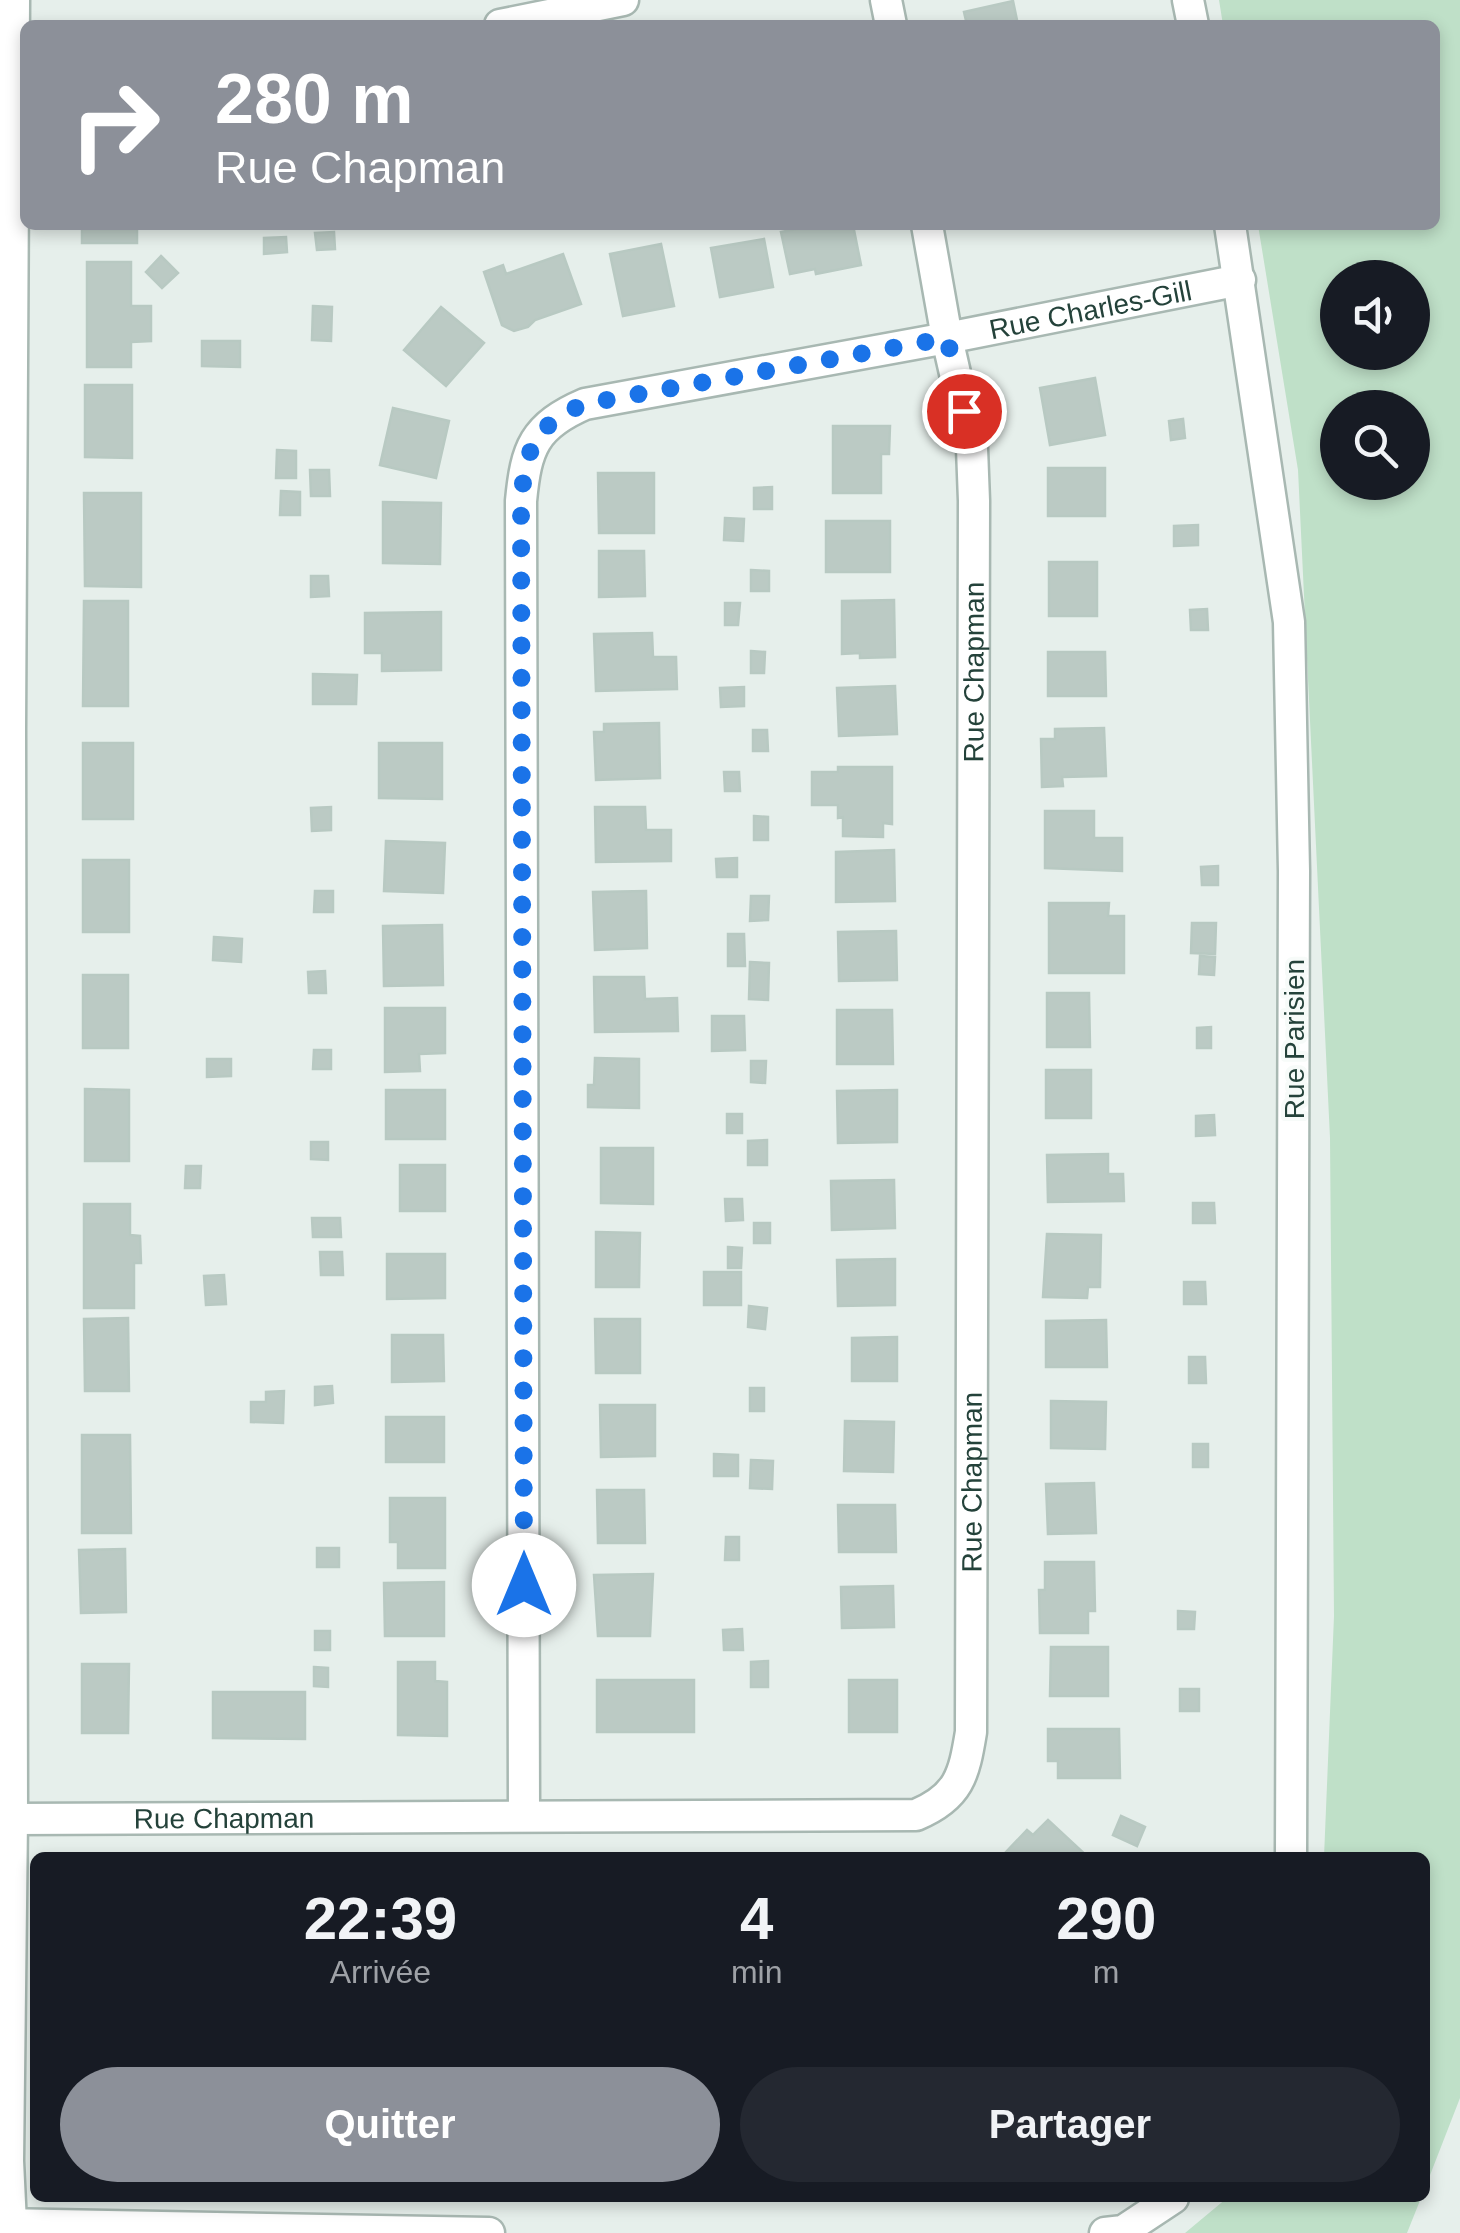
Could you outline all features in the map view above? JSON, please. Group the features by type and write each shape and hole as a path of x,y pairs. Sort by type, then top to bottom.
{"street":[{"path":"14,0 20,60 5,729 12,1819 6,2224 489,2233"},
{"path":"525,20 623,0"},
{"name":"Rue Chapman","path":"12,1819 916,1815 939,1806 954,1790 966,1763 971,1732 974,500 972,448 928,230"},
{"name":"Rue Parisien","path":"1231,230 1289,622 1294,871 1291,1852"},
{"name":"Rue Charles-Gill","path":"524,1814 521,541 524,466 535,442 556,417 584,404 1240,280"},
{"path":"1105,2233 1123,2232 1167,2202"}],"green space":[{"path":"1219,0 1460,0 1460,2098 1430,2175 1430,1852 1324,1852 1334,1616 1330,1138 1298,470 1259,230 1440,230 1440,20 1222,20"},
{"path":"1222,2202 1419,2202 1407,2233 1185,2233"}],"building":[{"path":"1013,1 1017,20 966,20 964,12"},
{"path":"82,230 137,230 137,243 82,243"},
{"path":"854,230 861,265 816,274 815,269 790,274 781,232"},
{"path":"334,232 335,249 317,250 315,233"},
{"path":"286,237 287,252 264,254 264,238"},
{"path":"764,239 773,287 720,297 711,248"},
{"path":"661,244 674,306 623,316 610,254"},
{"path":"563,254 581,304 514,331 502,325 484,272 503,265 506,274"},
{"path":"161,256 178,273 162,288 146,272"},
{"path":"87,262 131,262 131,306 151,306 151,341 131,342 131,367 87,367"},
{"path":"313,306 332,307 331,341 312,340"},
{"path":"441,307 484,343 446,386 404,350"},
{"path":"202,341 240,341 240,367 202,366"},
{"path":"1095,378 1105,435 1050,445 1040,388"},
{"path":"85,385 132,385 132,458 85,457"},
{"path":"393,408 449,421 436,478 380,465"},
{"path":"1183,419 1185,438 1171,440 1169,421"},
{"path":"833,426 890,426 889,454 881,454 881,493 833,493"},
{"path":"277,450 296,451 296,478 276,478"},
{"path":"1048,468 1105,468 1105,516 1048,516"},
{"path":"310,470 329,470 330,496 311,496"},
{"path":"598,473 654,473 654,533 599,533"},
{"path":"772,487 772,509 754,509 754,488"},
{"path":"281,491 300,492 300,515 280,515"},
{"path":"84,493 141,493 141,587 85,586"},
{"path":"383,502 441,503 440,564 383,563"},
{"path":"725,518 744,519 743,541 724,540"},
{"path":"826,521 890,521 890,572 826,572"},
{"path":"1198,525 1198,545 1174,546 1174,526"},
{"path":"599,551 644,551 645,596 599,597"},
{"path":"1049,562 1097,562 1097,616 1049,616"},
{"path":"751,570 769,571 769,591 751,591"},
{"path":"311,576 328,576 329,596 311,597"},
{"path":"894,600 895,657 842,654 842,601"},
{"path":"84,601 128,601 128,706 83,706"},
{"path":"725,603 740,603 738,625 725,625"},
{"path":"1207,609 1208,630 1191,630 1190,610"},
{"path":"441,612 441,670 382,671 382,653 365,653 365,613"},
{"path":"652,633 653,657 676,657 677,689 596,691 594,634"},
{"path":"751,651 765,652 764,673 751,673"},
{"path":"1048,652 1105,652 1106,696 1048,696"},
{"path":"313,674 357,675 356,704 313,704"},
{"path":"895,686 897,734 839,736 837,688"},
{"path":"744,687 744,706 721,707 720,688"},
{"path":"659,723 660,778 596,780 594,732 604,732 604,724"},
{"path":"1104,728 1106,776 1062,777 1063,786 1042,787 1041,739 1055,739 1055,729"},
{"path":"753,730 767,730 768,751 753,751"},
{"path":"83,743 133,743 133,819 83,819"},
{"path":"379,743 442,743 442,799 379,798"},
{"path":"838,767 892,767 892,824 883,823 883,837 843,836 843,817 838,818 838,805 812,805 812,772 838,772"},
{"path":"724,772 739,772 740,791 725,791"},
{"path":"331,807 331,830 312,831 311,808"},
{"path":"595,807 645,807 646,830 671,830 671,861 596,862"},
{"path":"1045,811 1094,811 1094,838 1122,838 1122,871 1045,868"},
{"path":"754,816 768,817 768,840 754,840"},
{"path":"386,841 445,843 443,893 384,891"},
{"path":"894,850 895,901 836,902 836,852"},
{"path":"737,858 737,877 717,877 716,859"},
{"path":"83,860 129,860 129,932 83,932"},
{"path":"1218,866 1218,885 1202,885 1201,867"},
{"path":"315,891 333,891 333,912 314,912"},
{"path":"646,891 647,948 595,950 593,892"},
{"path":"751,896 769,896 768,920 750,921"},
{"path":"1049,903 1109,903 1108,916 1124,916 1124,973 1049,973"},
{"path":"1192,923 1216,923 1215,954 1191,953"},
{"path":"442,925 443,985 384,986 383,926"},
{"path":"896,931 897,980 839,981 838,932"},
{"path":"728,934 744,934 745,966 728,966"},
{"path":"214,937 242,939 241,962 213,960"},
{"path":"1200,956 1215,957 1214,975 1199,974"},
{"path":"750,962 769,963 768,1000 749,999"},
{"path":"325,971 326,993 309,993 308,972"},
{"path":"83,975 128,975 128,1048 83,1048"},
{"path":"594,977 644,977 645,999 677,998 678,1031 595,1032"},
{"path":"1047,993 1089,993 1090,1047 1047,1047"},
{"path":"385,1008 445,1008 445,1053 419,1054 420,1071 385,1072"},
{"path":"837,1010 892,1010 893,1064 837,1064"},
{"path":"712,1016 744,1016 745,1050 712,1051"},
{"path":"1211,1027 1211,1048 1197,1048 1197,1028"},
{"path":"314,1050 331,1050 331,1069 313,1069"},
{"path":"595,1058 639,1059 639,1108 588,1107 588,1085 594,1085"},
{"path":"207,1059 231,1059 231,1076 207,1077"},
{"path":"751,1061 766,1061 765,1083 751,1082"},
{"path":"1046,1070 1091,1070 1091,1118 1046,1118"},
{"path":"85,1089 129,1090 129,1161 85,1161"},
{"path":"386,1090 445,1090 445,1139 386,1139"},
{"path":"897,1090 897,1142 838,1143 837,1091"},
{"path":"727,1114 742,1114 742,1133 727,1133"},
{"path":"1214,1115 1215,1135 1196,1136 1196,1116"},
{"path":"767,1140 767,1165 748,1165 748,1141"},
{"path":"311,1142 328,1142 328,1160 311,1159"},
{"path":"601,1148 653,1148 653,1204 601,1203"},
{"path":"1108,1154 1108,1174 1123,1174 1124,1201 1048,1202 1047,1155"},
{"path":"400,1165 445,1165 445,1211 400,1211"},
{"path":"186,1166 201,1166 200,1188 185,1188"},
{"path":"894,1180 895,1228 832,1230 831,1181"},
{"path":"725,1199 742,1199 743,1220 726,1221"},
{"path":"1193,1203 1214,1203 1215,1223 1193,1223"},
{"path":"84,1204 130,1204 130,1235 140,1236 141,1263 134,1263 134,1308 84,1308"},
{"path":"312,1218 340,1218 341,1237 313,1237"},
{"path":"754,1223 770,1223 770,1243 754,1243"},
{"path":"596,1232 640,1233 639,1287 596,1287"},
{"path":"1047,1234 1101,1235 1100,1287 1088,1287 1087,1298 1043,1297"},
{"path":"728,1247 742,1248 741,1268 728,1268"},
{"path":"320,1252 342,1252 343,1275 321,1275"},
{"path":"387,1254 445,1254 445,1298 387,1299"},
{"path":"895,1259 895,1305 838,1306 837,1260"},
{"path":"704,1272 741,1272 741,1305 704,1305"},
{"path":"224,1275 226,1304 206,1305 204,1276"},
{"path":"1184,1282 1205,1282 1206,1304 1184,1304"},
{"path":"749,1306 767,1308 765,1329 748,1327"},
{"path":"128,1318 129,1391 85,1391 84,1319"},
{"path":"595,1319 640,1319 640,1373 596,1373"},
{"path":"1106,1320 1107,1367 1046,1367 1046,1321"},
{"path":"392,1335 443,1335 444,1381 392,1382"},
{"path":"897,1337 897,1381 852,1381 852,1338"},
{"path":"1189,1357 1205,1357 1206,1383 1189,1383"},
{"path":"332,1386 333,1403 315,1405 315,1387"},
{"path":"750,1388 764,1388 764,1411 750,1411"},
{"path":"284,1391 283,1423 251,1422 251,1402 266,1402 266,1392"},
{"path":"1051,1401 1106,1402 1105,1449 1051,1448"},
{"path":"600,1405 655,1405 655,1456 601,1457"},
{"path":"386,1417 444,1417 444,1462 386,1462"},
{"path":"845,1421 894,1422 893,1472 844,1471"},
{"path":"82,1435 130,1435 131,1533 82,1533"},
{"path":"1193,1444 1208,1444 1208,1467 1193,1467"},
{"path":"714,1454 738,1455 738,1476 714,1476"},
{"path":"751,1460 773,1461 772,1489 750,1488"},
{"path":"1094,1483 1096,1533 1048,1534 1046,1484"},
{"path":"597,1490 644,1490 645,1543 598,1543"},
{"path":"390,1498 445,1498 445,1568 398,1568 398,1542 390,1542"},
{"path":"838,1505 895,1505 896,1552 839,1552"},
{"path":"726,1537 739,1537 739,1560 725,1560"},
{"path":"317,1548 339,1548 339,1567 317,1567"},
{"path":"125,1549 126,1612 81,1613 79,1550"},
{"path":"1045,1562 1094,1562 1095,1611 1088,1611 1088,1633 1040,1633 1039,1590 1045,1590"},
{"path":"653,1574 650,1636 598,1636 594,1575"},
{"path":"444,1582 444,1636 385,1636 384,1583"},
{"path":"893,1586 894,1627 842,1628 841,1587"},
{"path":"1178,1611 1195,1612 1194,1629 1178,1629"},
{"path":"742,1629 743,1650 724,1650 723,1630"},
{"path":"315,1631 330,1631 330,1650 315,1650"},
{"path":"1051,1647 1108,1647 1108,1696 1050,1696"},
{"path":"768,1661 768,1687 751,1687 751,1662"},
{"path":"398,1662 435,1662 435,1681 447,1682 447,1736 398,1735"},
{"path":"82,1664 129,1664 128,1733 82,1733"},
{"path":"314,1667 328,1668 328,1687 314,1686"},
{"path":"597,1680 694,1680 694,1732 597,1732"},
{"path":"849,1680 897,1680 897,1732 849,1732"},
{"path":"1180,1689 1199,1689 1199,1711 1180,1711"},
{"path":"213,1692 305,1692 305,1739 213,1738"},
{"path":"1048,1729 1119,1729 1120,1778 1058,1778 1058,1761 1048,1761"},
{"path":"1121,1816 1145,1827 1137,1846 1113,1835"},
{"path":"1048,1820 1083,1852 1006,1852 1027,1830 1033,1835"}],"route":[{"path":"524,1585 524,466 535,442 556,417 584,404 947,338 964,411"}]}
